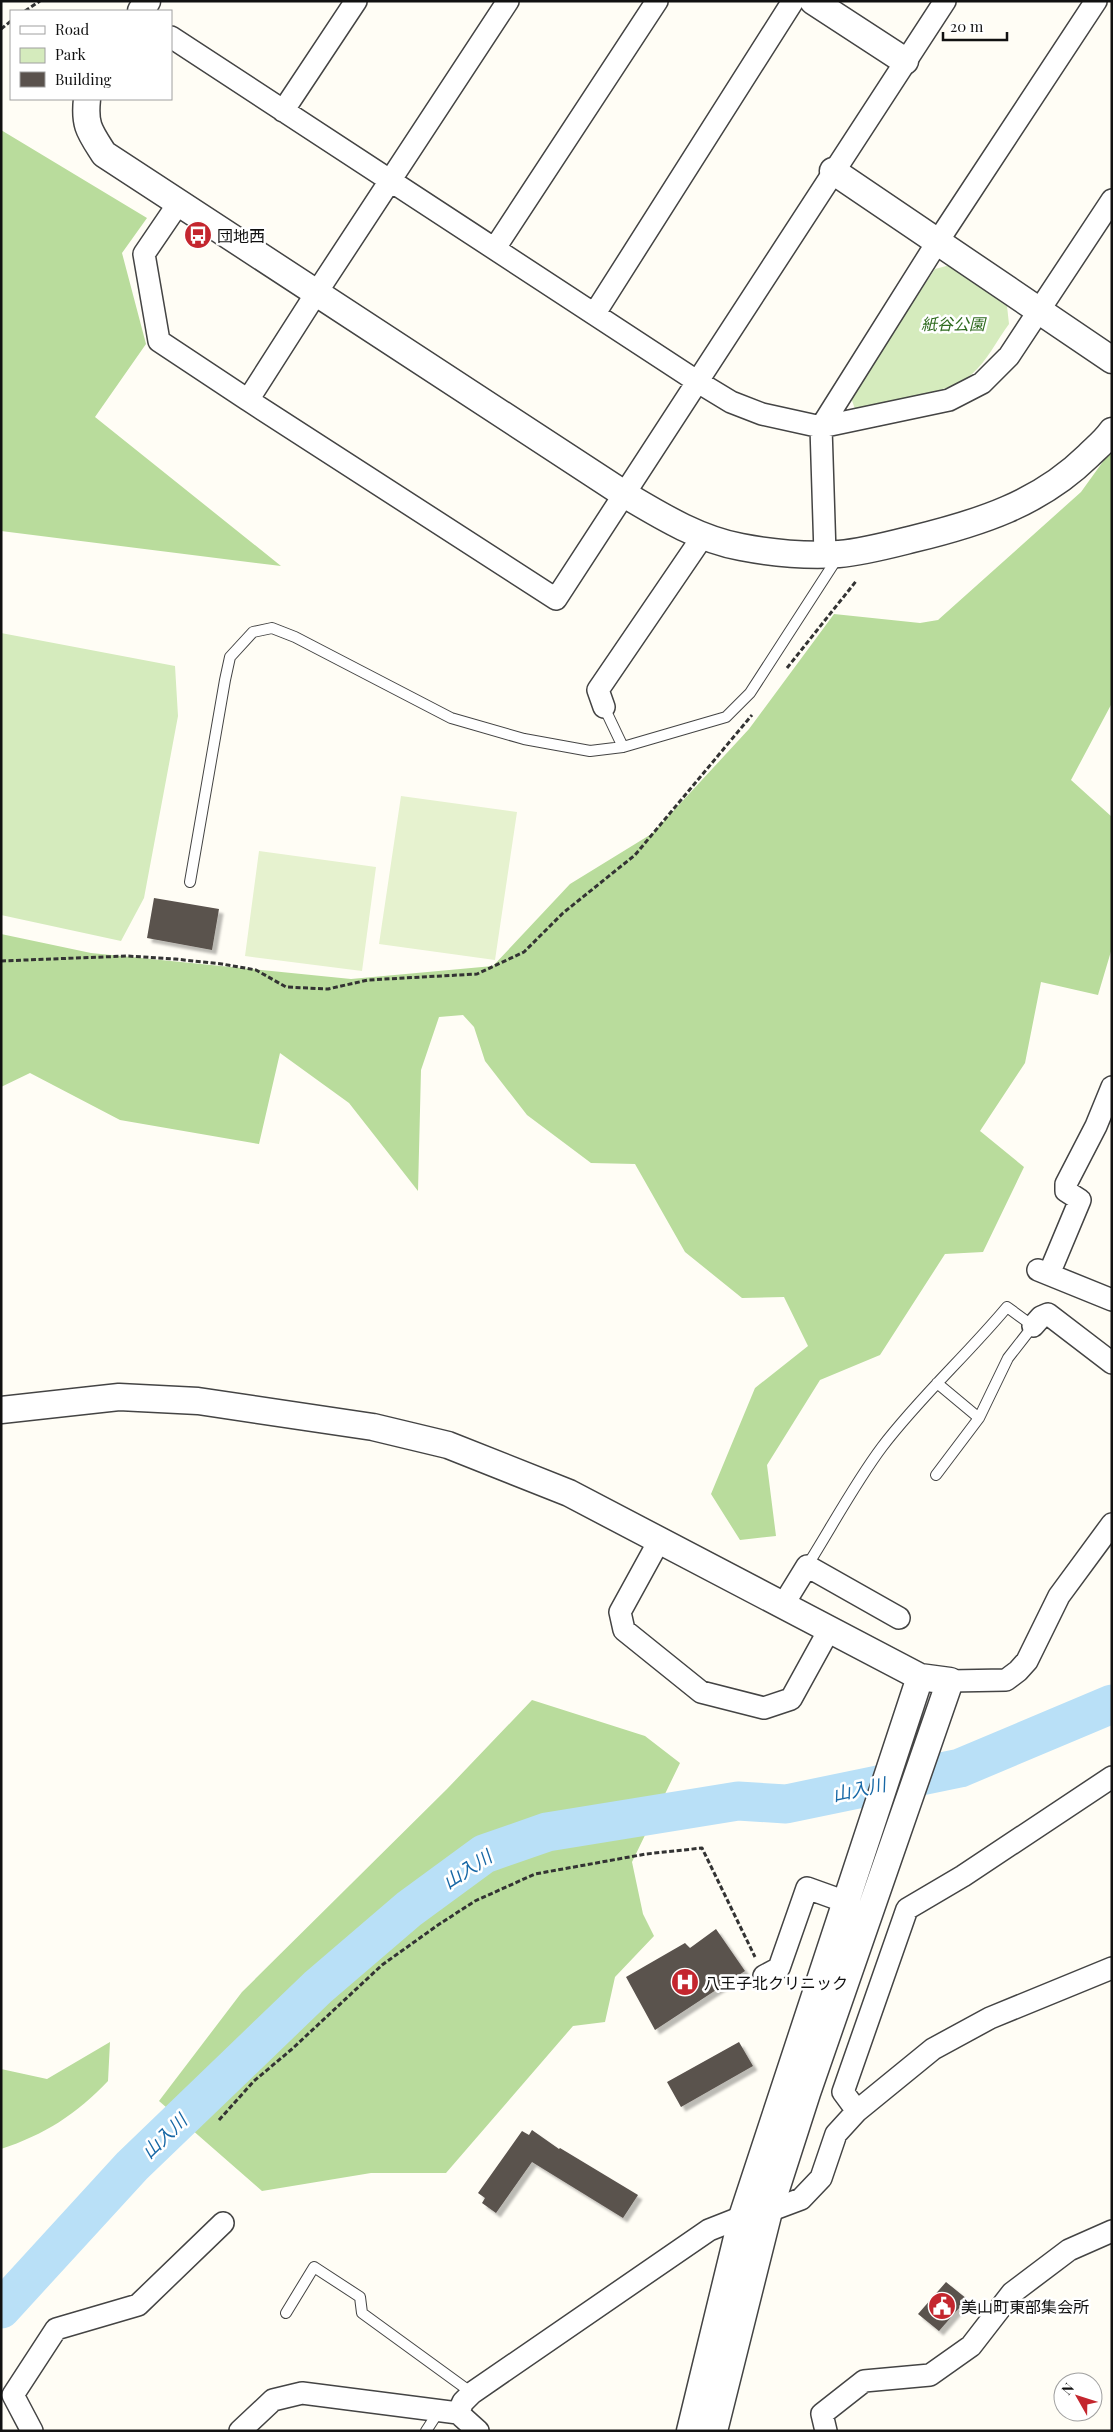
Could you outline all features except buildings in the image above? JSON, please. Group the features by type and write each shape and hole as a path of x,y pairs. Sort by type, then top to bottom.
{"street":[{"path":"283,111 356,1"},
{"path":"248,400 508,1"},
{"path":"495,248 657,1"},
{"path":"595,313 793,1"},
{"path":"813,1 905,61"},
{"path":"178,204 144,254 159,341 556,599 945,1"},
{"path":"833,554 821,427 938,241 1096,1"},
{"path":"172,38 731,402 762,414 821,427 949,400 982,383 1009,356 1112,200"},
{"path":"87,100 85,118 90,133 104,154 624,494 676,524 703,536 739,547 798,554 833,554 939,533 994,515 1028,501 1067,476 1112,431"},
{"path":"833,171 1112,360"},
{"path":"604,707 598,690 703,536"},
{"path":"1112,1087 1104,1129 1066,1184 1066,1190 1070,1195 1080,1200 1043,1272 1112,1300"},
{"path":"1033,1326 1041,1317 1048,1314 1112,1363"},
{"path":"1,1410 119,1397 198,1401 373,1427 448,1445 569,1493 920,1677 950,1681 1006,1680 1018,1671 1027,1662 1059,1596 1112,1524"},
{"path":"659,1540 620,1612 624,1630 701,1692 764,1708 791,1700 829,1630"},
{"path":"783,1605 806,1566 899,1618"},
{"path":"690,2431 742,2217 920,1677"},
{"path":"714,2431 769,2211 807,2092 950,1681"},
{"path":"857,2111 843,2092 907,1909 963,1876 1112,1776"},
{"path":"764,1976 779,1968 807,1888 846,1902"},
{"path":"448,2412 472,2393 709,2230 742,2217 769,2211 801,2200 821,2178 836,2134 857,2111 933,2049 990,2018 1112,1968"},
{"path":"32,2431 13,2395 56,2329 138,2305 223,2223"},
{"path":"826,2431 822,2414 864,2381 930,2375 970,2346 1012,2293 1069,2250 1112,2231"},
{"path":"240,2431 273,2400 302,2393 448,2412 478,2431"}],"lane":[{"path":"190,882 230,657 253,632 272,628 295,636 451,718 524,739 590,750 623,747 726,717 750,693 833,554"},
{"path":"604,707 623,747"},
{"path":"806,1566 882,1447 937,1383 976,1344 1007,1307 1033,1326 1008,1358 979,1418 936,1475"},
{"path":"937,1383 979,1418"},
{"path":"286,2313 314,2267 360,2297 362,2313 472,2393"},
{"path":"426,2431 448,2412"}],"path":[{"path":"26,10 40,1"},
{"path":"785,671 857,580"},
{"path":"1,961 127,956 175,959 256,970 286,987 328,989 368,980 478,974 524,952 563,913 635,855 740,732 757,709"},
{"path":"219,2120 254,2081 292,2049 382,1965 438,1924 476,1901 535,1874 636,1856 702,1848 764,1976"}],"green space":[{"path":"1,130 147,218 122,253 146,344 95,417 281,566 1,531"},
{"name":"紙谷公園","path":"950,265 1007,306 1009,324 982,363 962,381 933,392 855,409 850,395 935,269"},
{"path":"1112,449 1112,703 1071,780 1112,817 1112,948 1098,995 1041,982 1025,1063 980,1131 1024,1167 983,1252 945,1254 880,1355 820,1380 767,1465 776,1536 740,1540 711,1494 755,1388 808,1346 784,1297 742,1298 685,1252 635,1164 591,1163 527,1115 485,1061 474,1027 463,1015 439,1017 421,1070 418,1191 349,1103 280,1053 259,1144 120,1120 30,1073 1,1087 1,934 91,953 351,979 493,966 570,884 653,833 749,729 834,614 920,623 938,620 1081,492"},
{"path":"1,633 175,666 178,716 144,898 121,941 1,915"},
{"path":"401,796 517,812 495,960 379,944"},
{"path":"259,851 376,867 362,971 245,956"},
{"path":"532,1700 645,1736 680,1763 632,1862 643,1914 654,1936 615,1977 605,2022 573,2026 446,2173 371,2173 262,2191 159,2101 242,1992 447,1789"},
{"path":"110,2042 108,2081 96,2093 72,2113 46,2130 1,2149 1,2069 47,2079"}],"waterway":[{"name":"山入川","path":"1,2309 132,2166 318,1987 409,1909 484,1854 547,1832 738,1801 786,1804 960,1768 1112,1704"}],"place":[{"name":"団地西","path":"198,235"},
{"name":"八王子北クリニック","path":"685,1982"},
{"name":"美山町東部集会所","path":"942,2306"}]}
